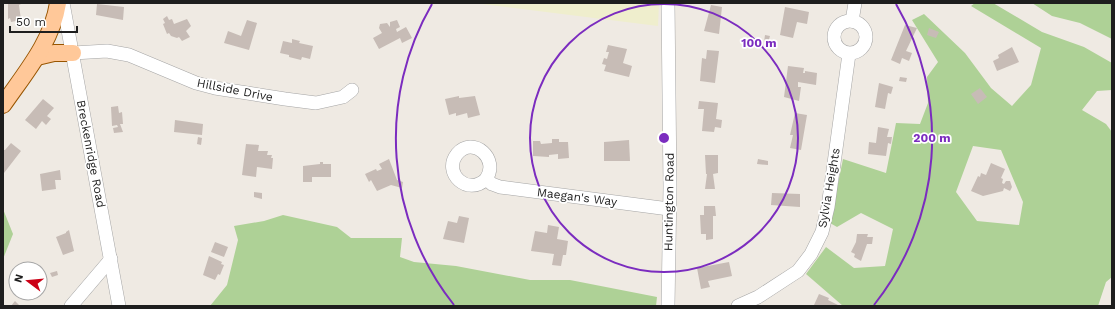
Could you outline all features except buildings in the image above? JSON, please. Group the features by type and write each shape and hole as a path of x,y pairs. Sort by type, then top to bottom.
{"main road":[{"path":"3,105 37,57 51,29 58,3"},
{"path":"37,57 54,53 73,53"}],"street":[{"name":"Breckenridge Road","path":"63,3 119,306"},
{"name":"Huntington Road","path":"668,3 668,306"},
{"path":"852,21 855,3"},
{"path":"852,21 861,25 866,37 865,44 861,49 849,54 843,52 837,47 834,36 835,30 841,24 852,21"},
{"name":"Hillside Drive","path":"73,53 107,51 129,56 196,83 215,88 284,99 316,103 343,97 352,90"},
{"name":"Sylvia Heights","path":"738,306 758,297 798,271 811,254 822,232 828,206 849,54"},
{"name":"Maegan's Way","path":"486,179 492,184 500,187 669,209"},
{"path":"71,306 110,259"}],"green space":[{"path":"474,3 659,3 658,26"},
{"path":"975,3 993,3 1042,32 1084,47 1112,63 1112,90 1097,91 1082,110 1106,124 1112,132 1112,277 1106,282 1098,306 843,306 806,274 826,247 854,268 885,266 893,229 861,213 837,227 830,223 843,159 886,173 896,123 920,124 928,103 927,77 938,62 912,20 924,14 965,53 991,88 1012,106 1031,85 1041,48 971,6","holes":["973,146 1001,150 1023,202 1019,225 977,221 956,192"]},
{"path":"1032,3 1112,3 1112,39 1080,23 1052,16"},
{"path":"3,209 13,234 3,259"},
{"path":"283,215 337,227 351,238 402,238 400,257 414,262 456,266 530,280 570,280 657,297 656,306 210,306 227,285 238,240 234,226 264,221"}]}
